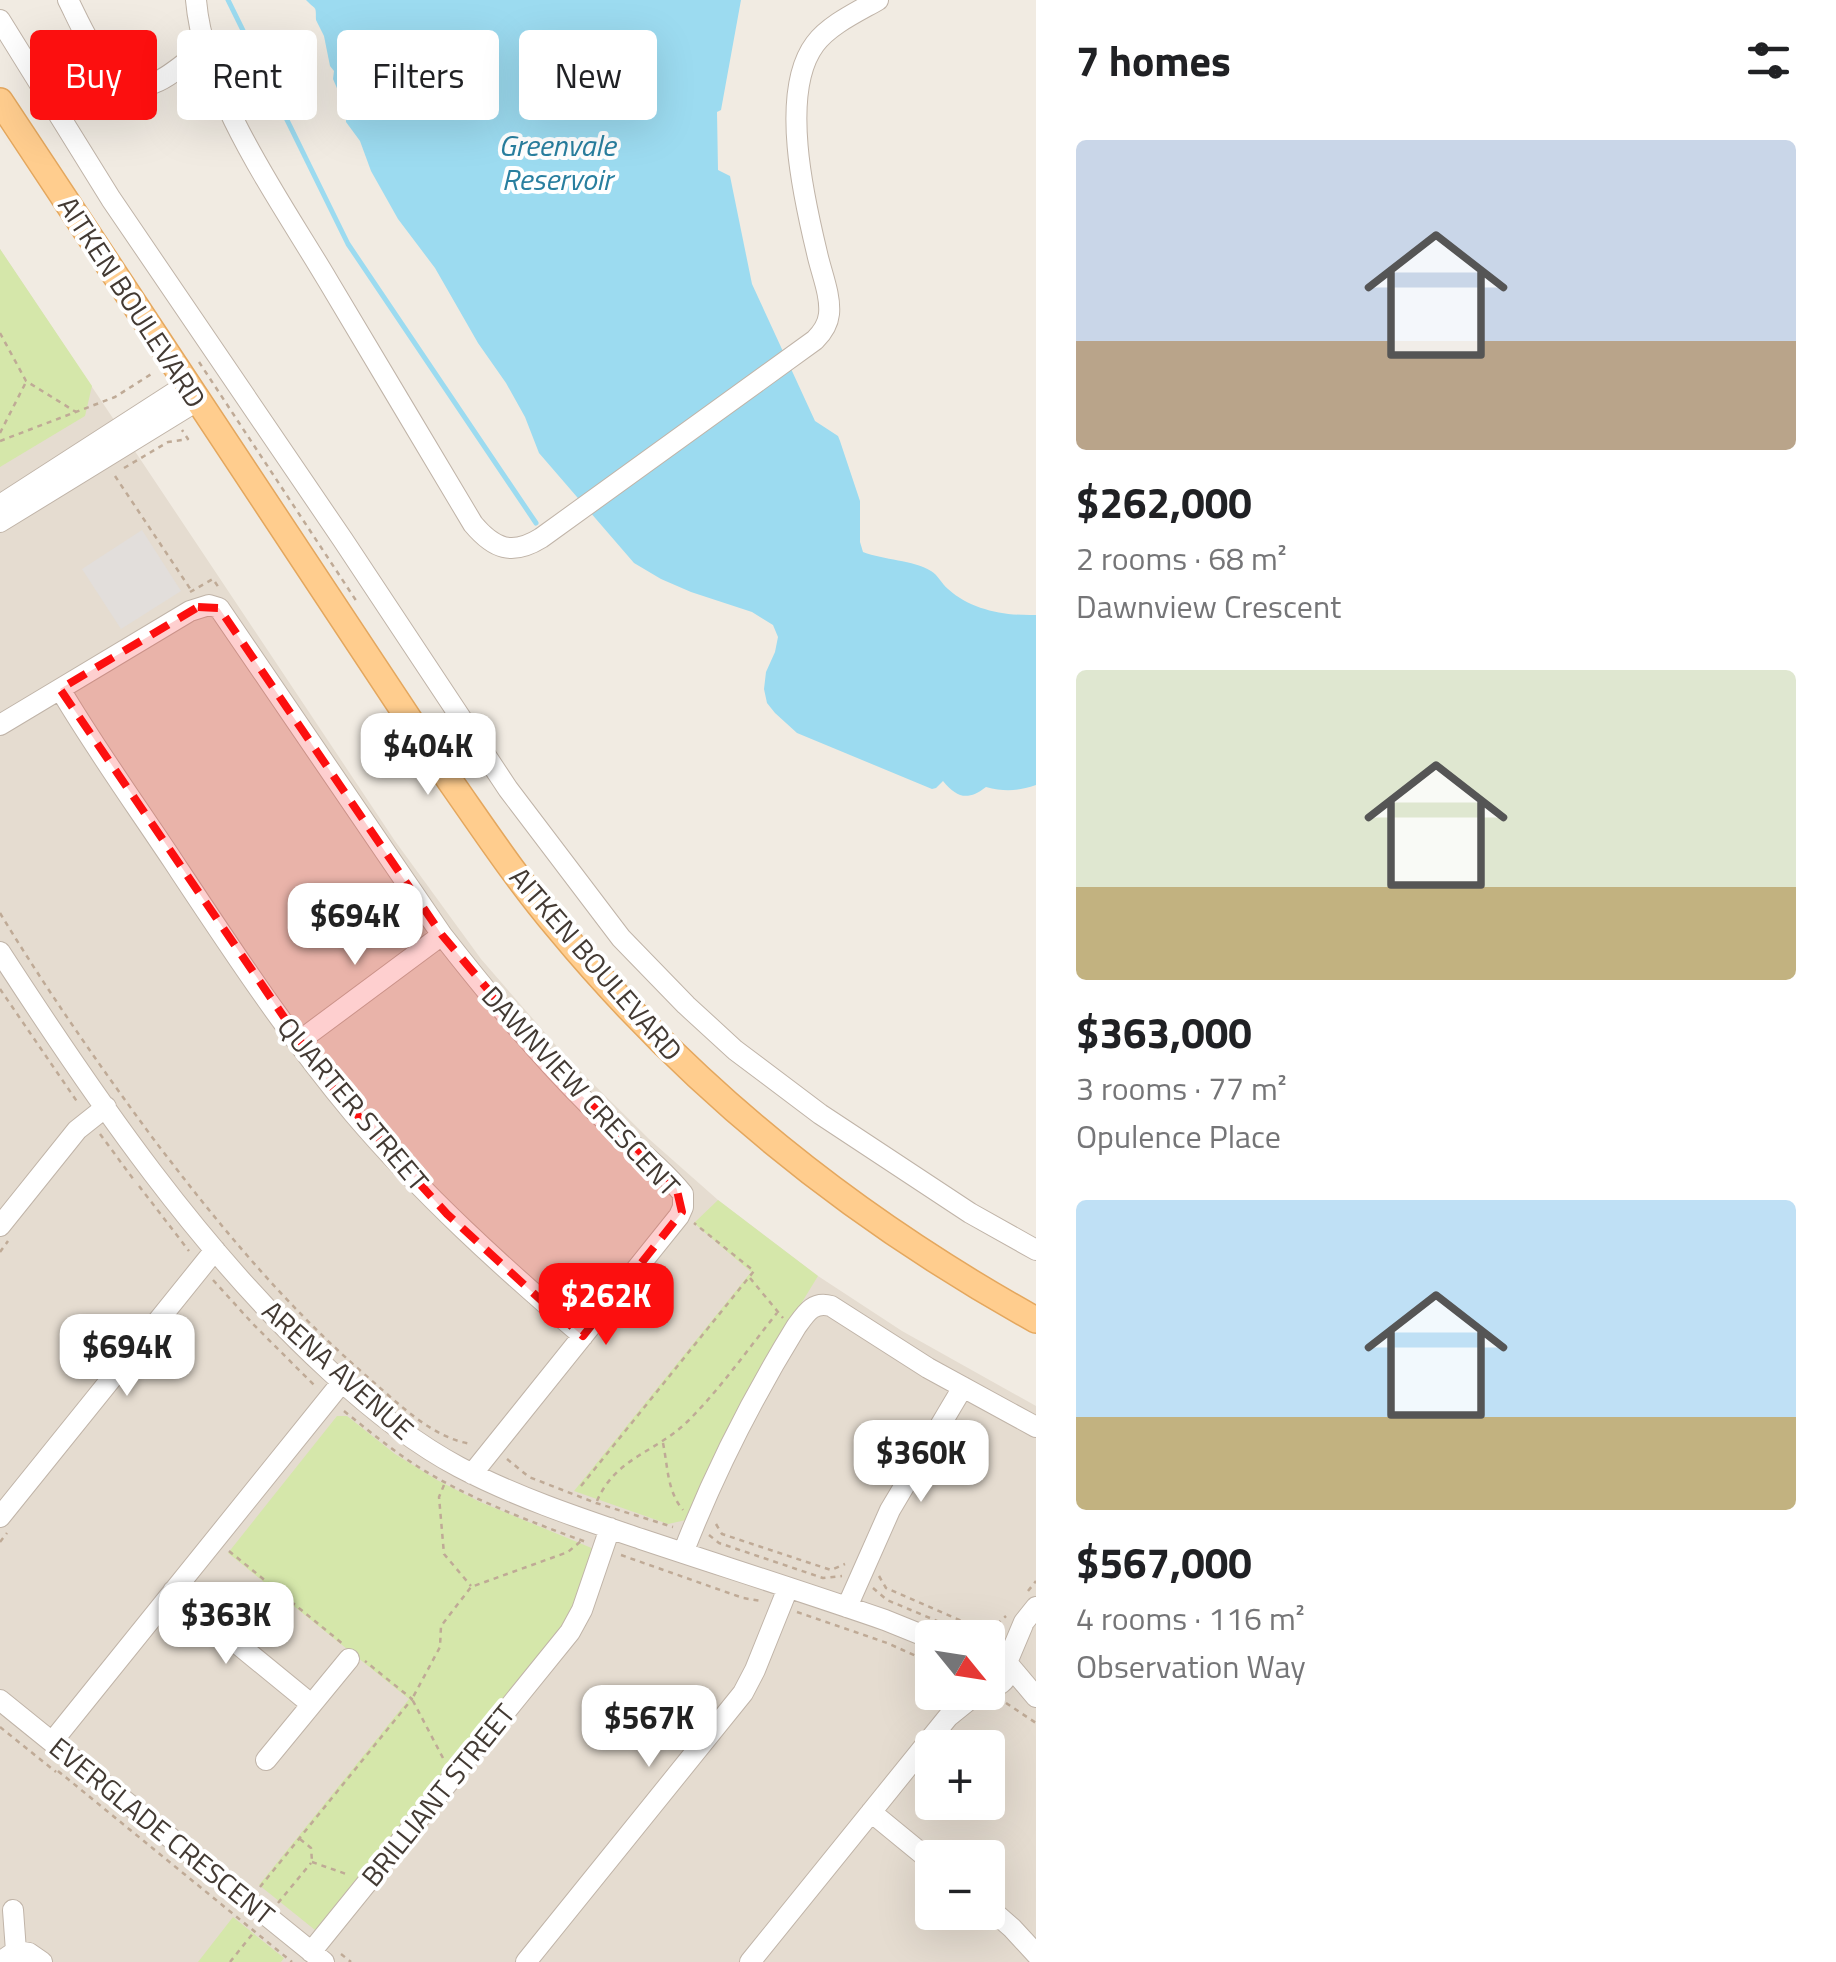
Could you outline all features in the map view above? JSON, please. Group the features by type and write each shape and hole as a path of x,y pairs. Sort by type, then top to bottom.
{"main road":[{"name":"AITKEN BOULEVARD","path":"0,102 516,877 558,929 628,1008 705,1084 810,1174 897,1237 1036,1320"}],"street":[{"path":"68,0 92,47 123,83 141,87 156,83 177,68"},
{"path":"196,0 202,30"},
{"path":"235,120 473,524 493,544 520,548 541,538 822,332 830,310 806,208 796,119 799,76 816,42 878,0"},
{"path":"0,20 111,199 508,789 620,938 735,1050 820,1114 970,1212 1036,1250"},
{"path":"0,505 185,383"},
{"path":"0,522 173,417 185,383"},
{"name":"DAWNVIEW CRESCENT","path":"0,724 198,607 219,608 442,935 527,1039 682,1194 679,1216 583,1336 464,1470"},
{"name":"QUARTER STREET","path":"60,689 237,958 357,1116 437,1204 583,1336"},
{"path":"298,1042 442,935"},
{"name":"ARENA AVENUE","path":"0,952 106,1108 215,1250 272,1314 342,1382 403,1431 464,1470 546,1506 606,1539 683,1553 784,1598 847,1607 915,1633"},
{"path":"0,1226 77,1130 106,1108"},
{"path":"0,1517 215,1250"},
{"path":"683,1553 738,1427 796,1327 810,1309 819,1305 828,1305 910,1358 1036,1426"},
{"path":"52,1742 342,1382"},
{"path":"847,1607 890,1510 963,1387"},
{"name":"BRILLIANT STREET","path":"318,1957 570,1632 582,1610 606,1539"},
{"path":"172,1592 312,1704"},
{"path":"526,1962 743,1694 784,1598"},
{"path":"1005,1631 1023,1614"},
{"path":"1005,1679 1023,1614"},
{"path":"1005,1657 1036,1698"},
{"path":"266,1760 349,1658"},
{"path":"1005,1694 1036,1698"},
{"name":"EVERGLADE CRESCENT","path":"0,1700 318,1957"},
{"path":"750,1962 951,1710"},
{"path":"948,1717 961,1710"},
{"path":"871,1812 915,1848"},
{"path":"13,1910 8,1957 29,1953 42,1962"},
{"path":"1005,1922 1036,1954"}],"path":[{"path":"0,333 26,381 76,412"},
{"path":"0,433 26,381"},
{"path":"0,441 115,396 185,383"},
{"path":"114,474 192,591"},
{"path":"0,913 96,1059 238,1248 324,1338 388,1395 450,1439 503,1456 522,1474 596,1503 667,1527 695,1522 717,1524 722,1534 831,1570 861,1573 886,1588 962,1620"},
{"path":"580,1486 754,1271 694,1223"},
{"path":"749,1278 777,1313 796,1327"},
{"path":"596,1503 619,1468 681,1428 777,1313"},
{"path":"663,1441 668,1482 679,1507 719,1543 816,1576 861,1573"},
{"path":"471,1587 464,1574 446,1558 439,1492 482,1447"},
{"path":"443,1763 412,1699 440,1647 441,1626 471,1587 568,1552 582,1541 606,1539 743,1598 764,1602 784,1598 915,1655"},
{"path":"861,1573 887,1600 931,1620"},
{"path":"1005,1702 1036,1723"},
{"path":"0,1727 57,1773"},
{"path":"300,1839 310,1848 312,1862"},
{"path":"230,1962 306,1865 312,1862 354,1874"}],"highlighted area":[{"path":"198,607 219,608 442,935 560,1075 676,1186 682,1212 583,1336 447,1214 331,1086 60,689"}],"shaded area":[{"path":"0,249 395,841 481,959 566,1057 718,1200 818,1276 902,1331 1036,1406 1036,1962 0,1962"},
{"path":"142,530 181,591 121,629 82,569"}],"green space":[{"path":"0,249 92,386 85,416 0,467"},
{"path":"718,1200 818,1276 746,1394 686,1520 668,1524 574,1491 751,1272 694,1223"},
{"path":"337,1416 347,1416 395,1454 437,1480 594,1549 569,1618 315,1930 259,1885 409,1699 228,1553"},
{"path":"233,1917 284,1958 281,1962 198,1962"}],"water":[{"name":"Greenvale Reservoir","path":"306,0 741,0 721,110 717,112 718,170 730,176 752,284 815,421 838,436 860,501 863,552 924,567 957,596 978,607 1036,615 1036,785 1011,790 986,787 968,796 953,791 943,781 932,789 797,733 767,703 766,672 778,637 773,625 752,612 661,579 634,563 539,453 506,383 435,268 398,219 371,171 360,141 346,122 499,120 499,30 337,30 337,88 315,10"}],"waterway":[{"path":"228,0 348,244 536,523"}]}
